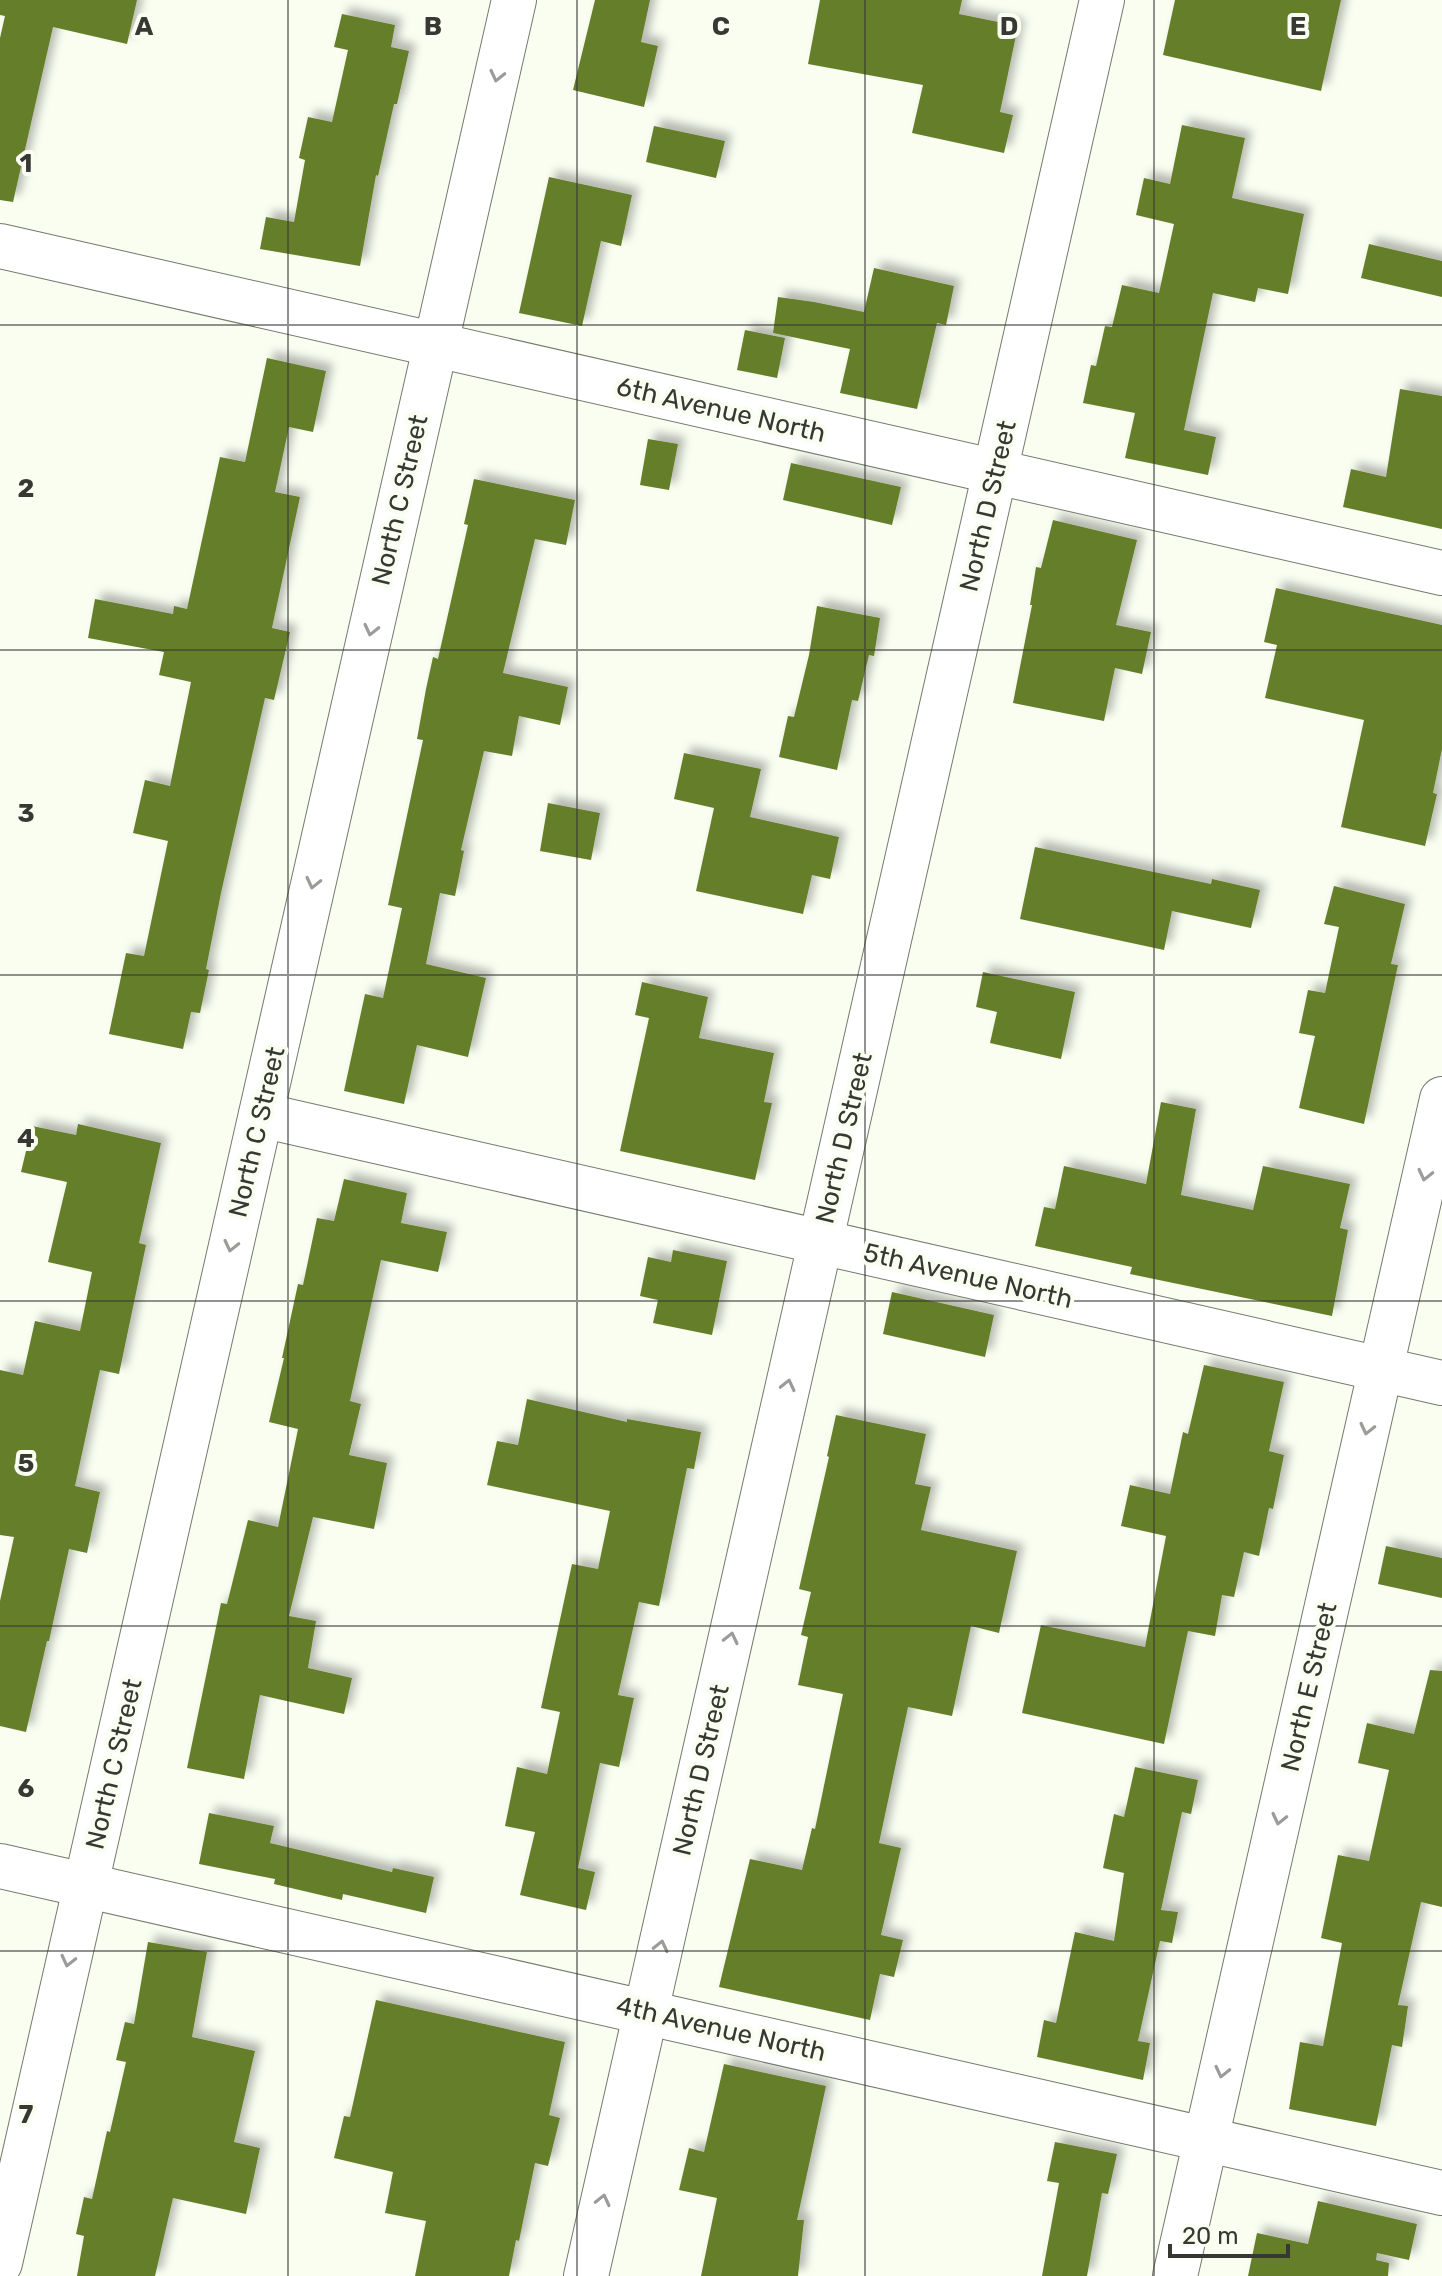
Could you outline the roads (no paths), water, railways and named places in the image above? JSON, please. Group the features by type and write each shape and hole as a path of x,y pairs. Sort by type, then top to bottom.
{"street":[{"name":"North C Street","path":"0,2263 514,0"},
{"name":"North D Street","path":"586,2276 1102,0"},
{"name":"6th Avenue North","path":"0,246 1442,573"},
{"name":"North E Street","path":"1175,2276 1442,1099"},
{"name":"5th Avenue North","path":"261,1115 1442,1383"},
{"name":"4th Avenue North","path":"0,1866 1442,2193"}]}
